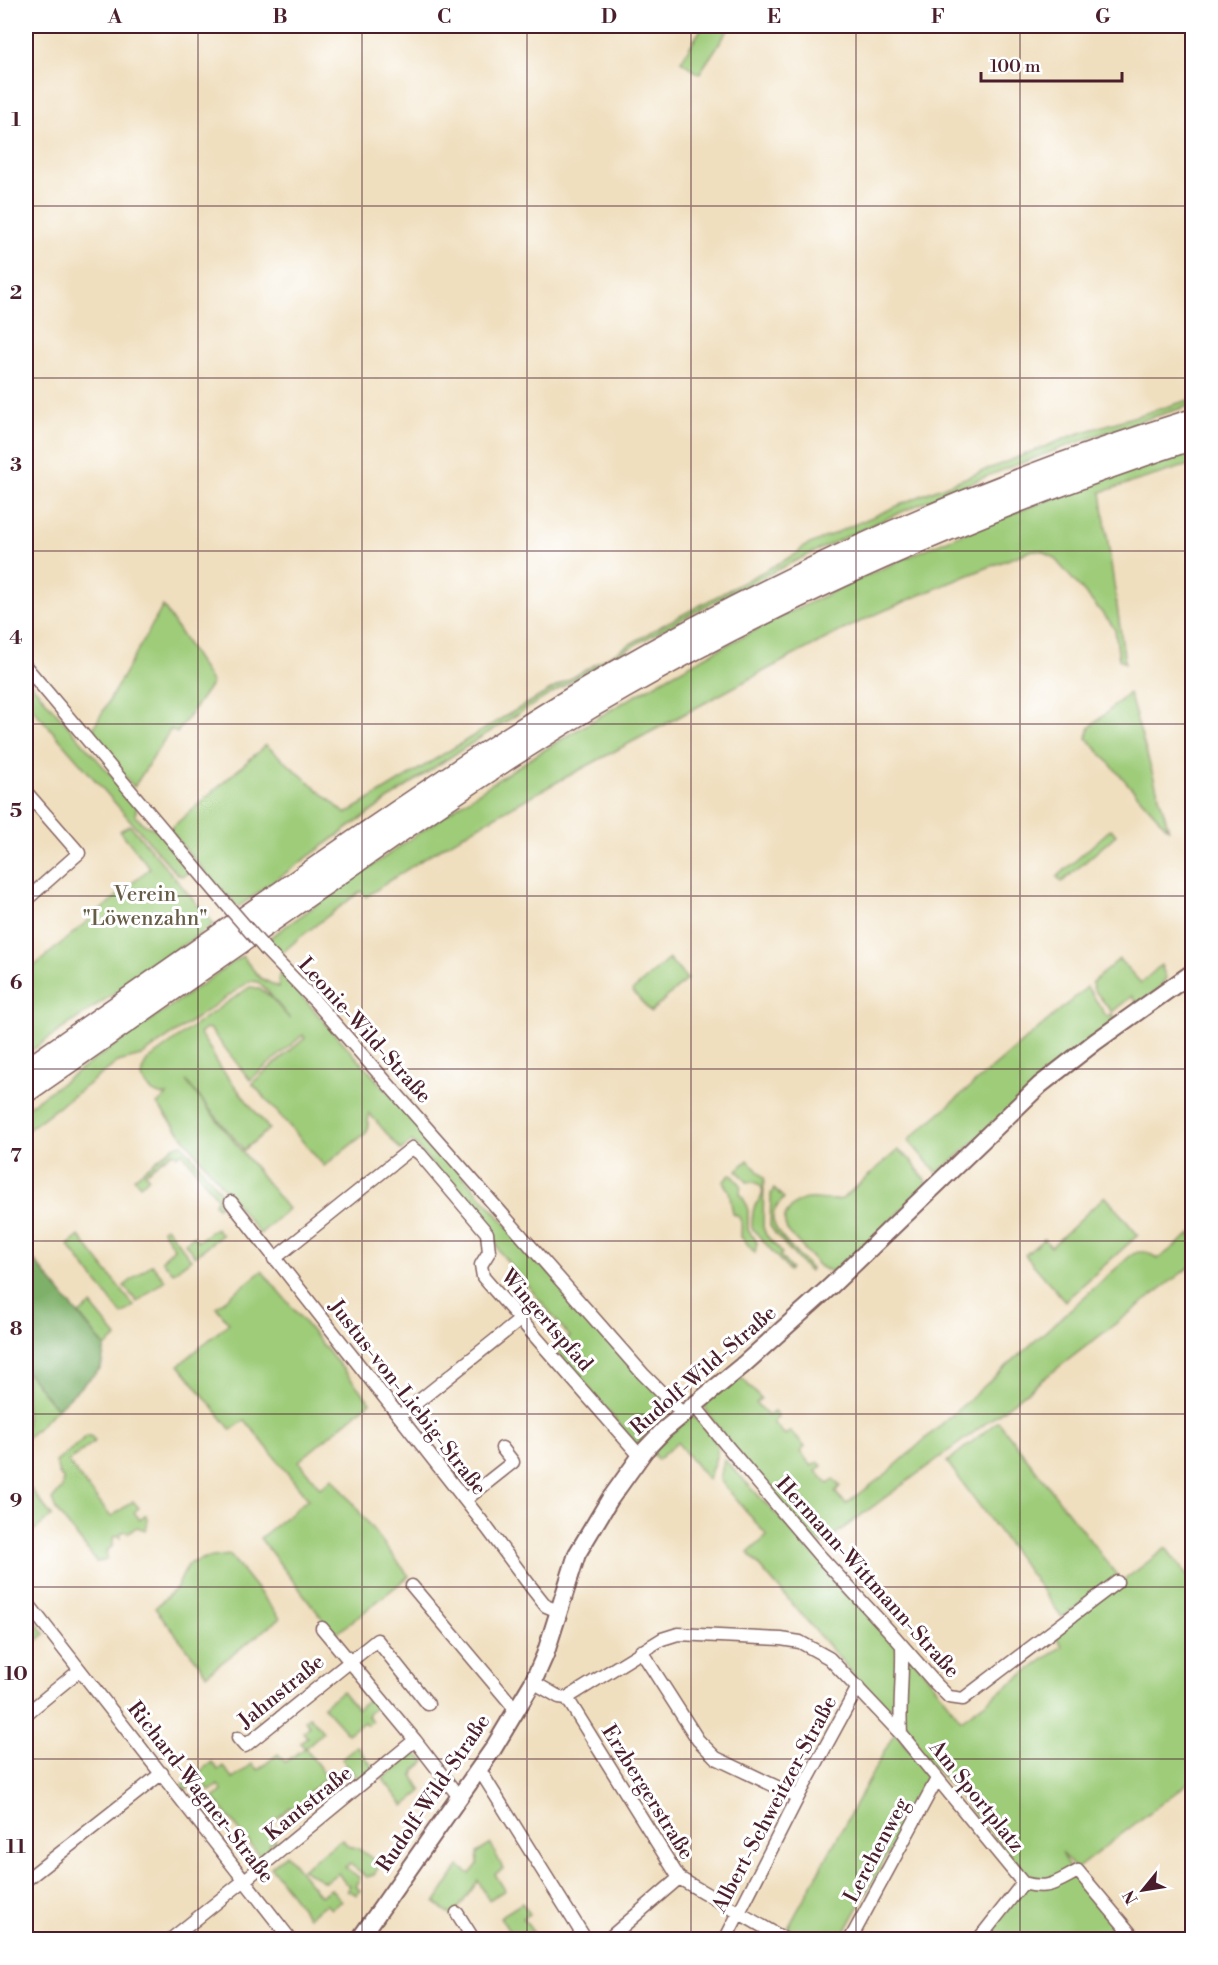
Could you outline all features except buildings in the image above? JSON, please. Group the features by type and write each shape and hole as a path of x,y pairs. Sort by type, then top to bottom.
{"highway":[{"path":"26,1070 461,768 555,708 675,639 832,559 938,512 1094,452 1192,420"},
{"path":"26,1092 462,789 623,688 748,621 909,544 1042,491 1192,439"}],"street":[{"name":"Leonie-Wild-Straße","path":"26,667 266,950 315,1001 643,1374 688,1409"},
{"path":"26,792 79,854 26,900"},
{"name":"Rudolf-Wild-Straße","path":"368,1935 479,1769 533,1682 545,1654 577,1554 608,1501 640,1456 664,1430 742,1366 831,1286 1040,1085 1095,1042 1192,973"},
{"name":"Wingertspfad","path":"274,1259 412,1148 420,1154 487,1233 489,1252 481,1265 483,1277 640,1456"},
{"name":"Justus-von-Liebig-Straße","path":"231,1202 546,1606 558,1611"},
{"path":"400,1416 520,1320"},
{"name":"Hermann-Wittmann-Straße","path":"688,1409 727,1446 819,1555 949,1697 963,1699 1117,1582"},
{"path":"465,1500 513,1462 502,1448"},
{"path":"412,1586 516,1710"},
{"name":"Richard-Wagner-Straße","path":"26,1601 246,1879 291,1940"},
{"path":"322,1628 459,1797"},
{"name":"Am Sportplatz","path":"567,1698 641,1651 662,1639 678,1634 800,1642 829,1658 858,1687 901,1734 1023,1883"},
{"path":"349,1661 377,1640 429,1704"},
{"path":"901,1734 899,1705 903,1668 902,1646"},
{"path":"641,1651 698,1740 716,1758 798,1797"},
{"name":"Jahnstraße","path":"238,1738 245,1746 349,1661"},
{"path":"26,1714 80,1670"},
{"path":"533,1682 559,1697 567,1698"},
{"name":"Albert-Schweitzer-Straße","path":"725,1940 798,1797 858,1687"},
{"name":"Erzbergerstraße","path":"567,1698 679,1878 739,1913"},
{"name":"Kantstraße","path":"170,1940 415,1740"},
{"path":"479,1769 586,1940"},
{"path":"26,1880 162,1773"},
{"name":"Lerchenweg","path":"850,1940 936,1779"},
{"path":"978,1940 1023,1883 1040,1887 1053,1884 1078,1871 1136,1940"},
{"path":"607,1940 679,1878"},
{"path":"457,1913 474,1940"},
{"path":"739,1913 786,1940"}],"green space":[{"path":"703,26 731,26 699,74 681,61"},
{"path":"1192,399 1192,405 1093,437 995,473 898,514 708,605 526,709 438,765 238,907 169,830 266,745 346,814 504,717 665,624 798,553 803,547 927,493 1077,434"},
{"path":"1192,451 1192,464 1101,492 1125,663 1119,659 1115,630 1110,622 1054,558 1043,551 1033,550 868,618 769,668 503,812 399,874 366,897 361,891 280,955 266,940 451,811 526,762 638,694 714,652 791,612 948,540 1029,507"},
{"path":"163,606 212,683 177,733 171,729 134,787 93,740 94,727"},
{"path":"26,678 137,805 135,816 145,825 159,830 192,868 184,876 178,875 26,701"},
{"path":"1129,693 1169,830 1087,738 1089,728"},
{"name":"Verein \"Löwenzahn\"","path":"130,825 214,924 26,1054 26,973 150,868 120,831"},
{"path":"1111,829 1116,835 1062,882 1057,877"},
{"path":"242,956 260,978 278,987 280,972 668,1405 668,1414 656,1422 637,1445 556,1350 570,1337 499,1251 494,1237 412,1141 401,1150 369,1113 367,1132 324,1166 252,1083 305,1038 303,1035 250,1080 210,1029 206,1029 200,1034 215,1061 269,1129 244,1150 186,1081 288,1209 260,1234 157,1104 167,1095 159,1095 152,1091 142,1078 147,1061 250,987 267,994 290,1019 258,982 250,981 141,1056 118,1062 26,1131 26,1108"},
{"path":"669,959 687,979 651,1012 632,991"},
{"path":"1119,959 1141,983 1161,965 1166,978 1160,988 1138,1004 1132,996 1112,1012 1094,990 1092,983"},
{"path":"1087,987 1107,1017 1112,1014 1116,1019 938,1173 935,1171 908,1140"},
{"path":"182,1144 227,1200 217,1207 214,1203 218,1199 182,1152 177,1156 173,1152 145,1173 149,1178 140,1185 134,1178 173,1147"},
{"path":"898,1150 911,1160 928,1184 840,1270 829,1271 819,1266 787,1230 784,1221 786,1214 794,1205 806,1199 842,1199"},
{"path":"748,1160 764,1178 763,1227 766,1235 782,1253 780,1256 791,1269 789,1271 752,1228 754,1208 763,1192 759,1184 747,1182 737,1170"},
{"path":"731,1174 741,1185 740,1193 748,1207 748,1230 757,1242 755,1253 741,1237 740,1220 737,1215 733,1214 729,1191 723,1182"},
{"path":"774,1189 784,1198 774,1212 773,1221 787,1244 811,1269 809,1272 770,1226 771,1194"},
{"path":"1105,1196 1138,1235 1065,1301 1025,1255 1044,1239 1051,1247"},
{"path":"166,1227 191,1259 173,1273 162,1260 174,1248 162,1230"},
{"path":"216,1228 222,1235 195,1256 185,1243 193,1236 198,1241"},
{"path":"1192,1233 1192,1265 973,1433 822,1544 811,1537 752,1469 719,1429 704,1403 733,1379 743,1379 761,1399 756,1403 768,1416 774,1412 778,1416 773,1422 785,1435 790,1431 805,1447 800,1452 812,1466 818,1462 822,1466 816,1471 828,1484 834,1480 840,1486 835,1492 846,1504 887,1473 1130,1256 1137,1252 1145,1252 1158,1259"},
{"path":"79,1236 134,1306 122,1315 68,1245"},
{"path":"29,1254 105,1347 101,1368 57,1409 26,1371 26,1257"},
{"path":"152,1264 165,1280 137,1302 124,1286"},
{"path":"262,1271 370,1402 299,1461 320,1488 333,1478 409,1576 335,1635 260,1538 308,1499 245,1420 231,1430 179,1365 229,1323 216,1307"},
{"path":"91,1305 117,1337 105,1347 79,1314"},
{"path":"26,1371 57,1409 26,1439"},
{"path":"690,1417 697,1418 717,1443 717,1454 708,1480 677,1442 658,1460 651,1451"},
{"path":"998,1421 1119,1578 1062,1617 947,1462"},
{"path":"87,1436 91,1436 95,1441 68,1462 111,1517 133,1501 139,1508 134,1512 140,1520 146,1515 147,1523 145,1530 137,1527 128,1533 125,1531 121,1533 120,1538 117,1535 113,1538 113,1545 106,1551 107,1559 96,1562 56,1510 52,1500 62,1488 63,1479 56,1462"},
{"path":"724,1459 922,1669 961,1720 1062,1646 1054,1634 1166,1548 1192,1582 1192,1780 1076,1869 1061,1853 1070,1870 1130,1939 984,1939 1032,1880 748,1553 767,1536 720,1480"},
{"path":"26,1483 52,1516 26,1537"},
{"path":"230,1555 280,1618 207,1674 155,1608 177,1587 188,1564 205,1558"},
{"path":"26,1609 45,1634 26,1650"},
{"path":"342,1691 357,1709 370,1699 377,1706 367,1715 372,1721 367,1725 364,1722 348,1734 323,1706"},
{"path":"310,1716 323,1732 305,1748 300,1743 307,1737 303,1732 310,1726 305,1720"},
{"path":"895,1732 930,1777 841,1939 802,1939 787,1930"},
{"path":"357,1746 375,1770 359,1781 342,1759"},
{"path":"305,1748 327,1777 310,1791 314,1796 294,1811 290,1807 267,1828 276,1840 269,1845 273,1850 262,1859 214,1798 222,1791 218,1785 210,1791 200,1779 185,1790 181,1786 212,1762 218,1770 223,1766 233,1779 252,1764 258,1770 278,1754 285,1762"},
{"path":"416,1753 425,1762 412,1775 422,1791 404,1806 383,1779"},
{"path":"342,1839 348,1846 357,1848 380,1864 374,1875 367,1877 350,1864 345,1867 360,1878 355,1886 360,1890 357,1895 347,1890 350,1885 345,1883 338,1873 325,1882 302,1869"},
{"path":"491,1844 503,1869 495,1874 505,1890 489,1900 478,1881 453,1916 435,1903 459,1866 470,1874 478,1864 477,1853"},
{"path":"286,1854 320,1896 331,1889 342,1901 331,1909 326,1904 308,1917 271,1867"},
{"path":"522,1903 530,1914 523,1918 538,1939 506,1939 512,1936 500,1917"}]}
